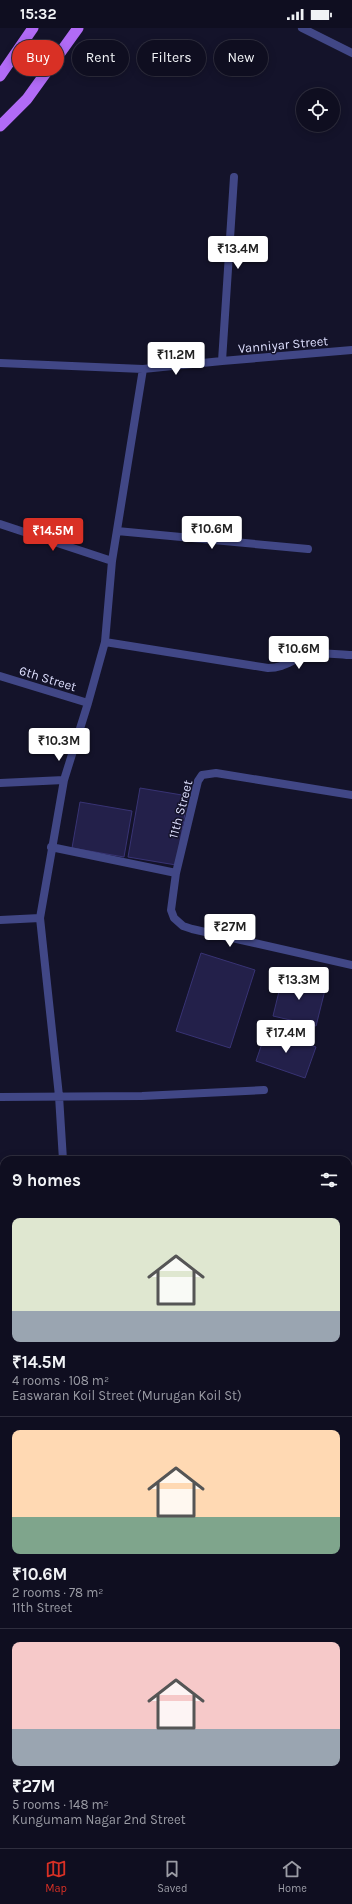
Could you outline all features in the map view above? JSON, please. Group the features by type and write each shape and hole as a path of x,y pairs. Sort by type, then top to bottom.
{"main road":[{"path":"0,76 33,28"},
{"path":"0,126 27,99 78,28"}],"street":[{"path":"302,28 352,53"},
{"path":"222,361 234,177"},
{"name":"Vanniyar Street","path":"0,363 143,369 352,350"},
{"path":"63,1156 59,1096 40,918 51,847 64,780 88,703 104,642 112,561 143,369"},
{"path":"0,524 112,561"},
{"path":"117,531 308,549"},
{"path":"104,642 268,668 277,668 290,664 309,654 352,655"},
{"name":"6th Street","path":"0,676 88,703"},
{"name":"11th Street","path":"176,873 198,781 202,774 216,773 352,795"},
{"path":"0,783 64,780"},
{"path":"51,847 176,873 171,910 174,918 183,926 352,964"},
{"path":"0,920 40,918"},
{"path":"0,1097 142,1096 264,1090"}],"building":[{"path":"140,788 188,796 176,865 128,857"},
{"path":"80,802 132,811 124,857 72,848"},
{"path":"201,953 255,970 230,1048 176,1031"},
{"path":"283,975 326,986 316,1026 273,1016"},
{"path":"267,1029 316,1047 305,1078 256,1061"}]}
